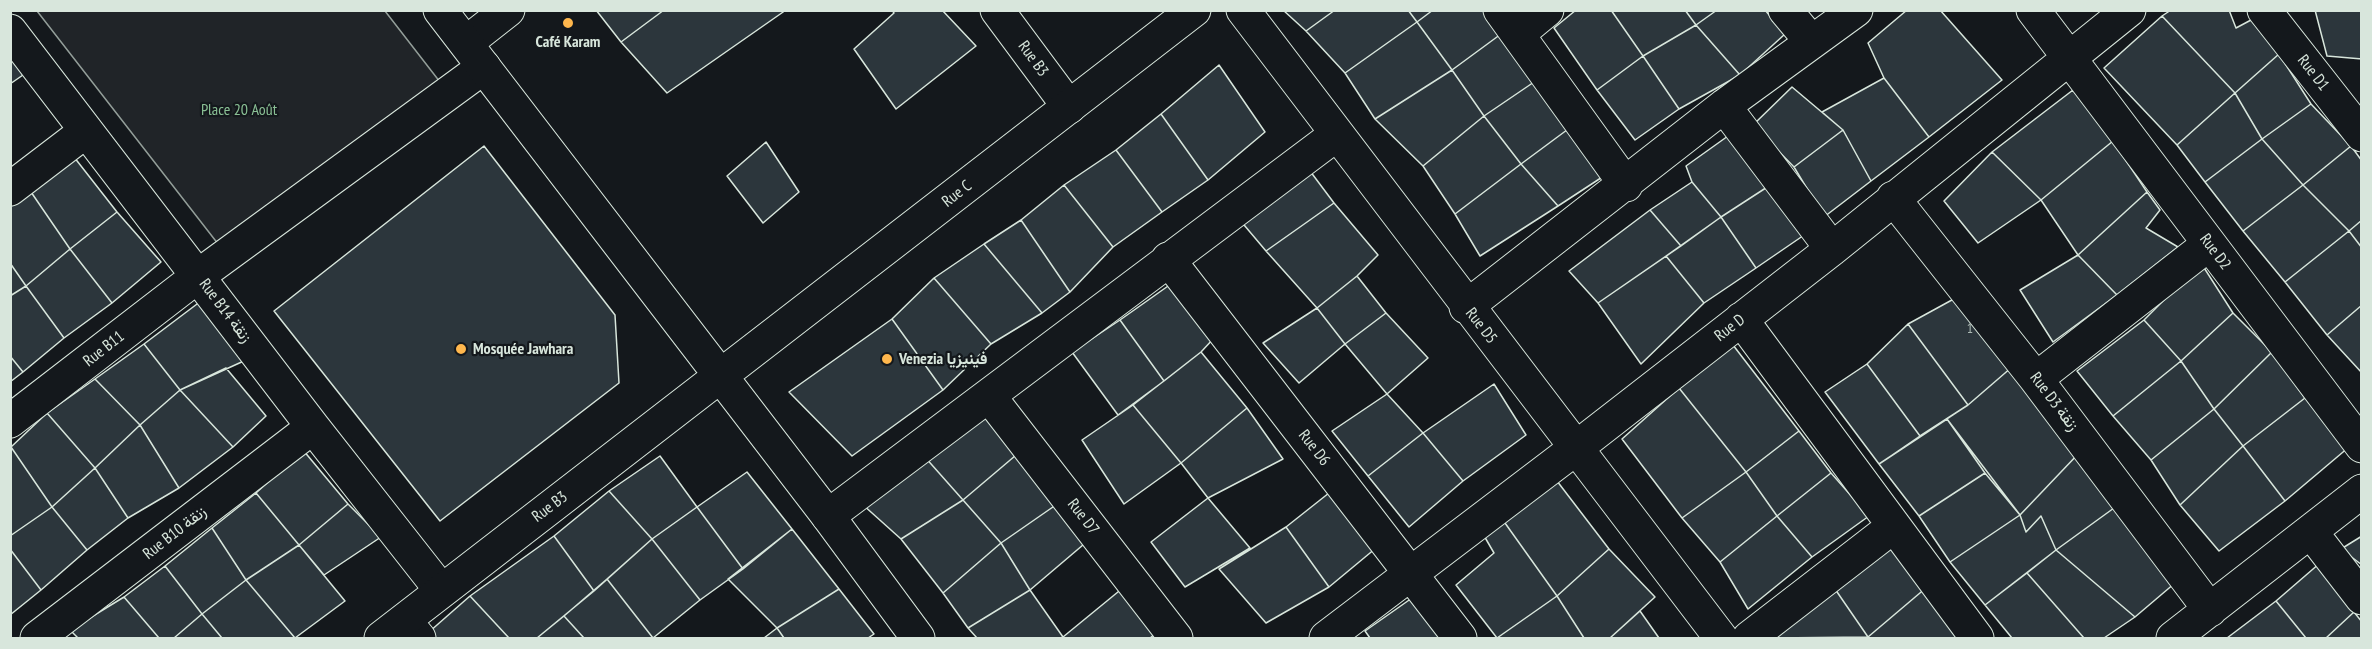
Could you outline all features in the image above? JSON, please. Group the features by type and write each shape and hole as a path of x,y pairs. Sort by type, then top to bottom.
{"street":[{"path":"440,10 828,516 918,639"},
{"name":"Rue B11","path":"10,421 198,276 475,55 508,10"},
{"name":"Rue B3","path":"997,10 1068,107"},
{"name":"Rue C","path":"720,377 1194,10"},
{"name":"Rue D5","path":"1243,10 1466,307 1721,639"},
{"path":"1546,10 1509,22 1626,185"},
{"path":"1785,10 1811,41"},
{"path":"1466,307 1626,185 1724,106 1856,10"},
{"name":"Rue D2","path":"2033,10 2361,446"},
{"name":"Rue D","path":"1326,639 1832,249 2129,10"},
{"name":"Rue D1","path":"2264,10 2361,135"},
{"name":"Rue B14 زنقة","path":"10,31 313,427 441,590"},
{"path":"1724,106 1832,249"},
{"path":"10,189 86,131"},
{"path":"828,516 1337,134"},
{"name":"Rue D3 زنقة","path":"1893,198 2036,379 2210,610"},
{"path":"2036,379 2209,244"},
{"name":"Rue D6","path":"1168,259 1460,639"},
{"path":"1741,319 1977,639"},
{"name":"Rue B3","path":"402,633 441,590 720,377"},
{"name":"Rue D7","path":"989,396 1176,639"},
{"name":"Rue B10 زنقة","path":"37,639 313,427"},
{"path":"2173,639 2361,491"},
{"path":"1749,639 1894,526"},
{"path":"2311,532 2361,598"}],"green space":[{"name":"Place 20 Août","path":"37,11 385,11 440,82 222,249"}],"building":[{"path":"596,10 664,10 621,42"},
{"path":"664,10 786,10 667,93 621,42"},
{"path":"892,10 942,10 976,46 896,109 854,49 894,13"},
{"path":"1283,10 1335,10 1306,31"},
{"path":"1335,10 1408,10 1417,22 1345,73 1306,31"},
{"path":"1408,10 1433,10 1417,22"},
{"path":"1433,10 1486,10 1501,34 1452,70 1417,22"},
{"path":"1576,10 1611,10 1643,56 1597,90 1554,28"},
{"path":"1611,10 1685,10 1696,25 1643,56"},
{"path":"1685,10 1717,10 1696,25"},
{"path":"1717,10 1765,10 1785,34 1740,75 1696,25"},
{"path":"1907,10 1940,10 2002,80 1929,137 1884,78 1868,43"},
{"path":"2171,10 2229,10 2236,28 2251,20 2279,54 2235,93 2162,16"},
{"path":"2315,10 2362,10 2362,59 2327,56"},
{"path":"2162,16 2235,93 2177,145 2104,68"},
{"path":"1417,22 1452,70 1375,119 1345,73"},
{"path":"1696,25 1740,75 1679,109 1643,56"},
{"path":"1501,34 1537,80 1484,116 1452,70"},
{"path":"2279,54 2311,104 2262,139 2235,93"},
{"path":"10,56 23,75 10,84"},
{"path":"1643,56 1679,109 1635,140 1597,90"},
{"path":"1219,65 1265,132 1208,180 1161,114"},
{"path":"1452,70 1484,116 1423,166 1375,119"},
{"path":"1884,78 1929,137 1871,181 1843,130 1822,112"},
{"path":"1537,80 1575,124 1521,164 1484,116"},
{"path":"1792,87 1843,130 1794,167 1753,125"},
{"path":"2073,90 2113,141 2041,200 1992,152"},
{"path":"2235,93 2262,139 2205,182 2177,145"},
{"path":"2311,104 2351,146 2303,185 2262,139"},
{"path":"1161,114 1208,180 1162,212 1116,150"},
{"path":"1484,116 1521,164 1455,214 1423,166"},
{"path":"1575,124 1610,172 1558,206 1521,164"},
{"path":"1843,130 1871,181 1824,217 1794,167"},
{"path":"1735,131 1775,182 1721,217 1692,182 1686,166"},
{"path":"2262,139 2303,185 2243,231 2205,182"},
{"path":"2113,141 2147,192 2078,255 2041,200"},
{"path":"766,142 799,192 763,223 727,176"},
{"name":"Mosquée Jawhara","path":"484,146 615,315 619,383 440,521 274,311"},
{"path":"2351,146 2362,161 2362,220 2349,231 2303,185"},
{"path":"1116,150 1162,212 1113,247 1064,185"},
{"path":"1992,152 2041,200 1978,243 1944,201"},
{"path":"74,157 117,212 70,249 31,192"},
{"path":"1521,164 1558,206 1480,256 1455,214"},
{"path":"1307,167 1334,203 1266,251 1239,219"},
{"path":"1692,182 1721,217 1681,246 1650,210"},
{"path":"1775,182 1810,231 1756,268 1721,217"},
{"path":"1064,185 1113,247 1070,292 1021,220"},
{"path":"2303,185 2349,231 2285,282 2243,231"},
{"path":"31,192 70,249 26,286 10,263 10,207"},
{"path":"2147,192 2160,210 2146,228 2178,247 2117,295 2078,255"},
{"path":"1334,203 1378,255 1357,276 1317,308 1266,251"},
{"path":"1650,210 1681,246 1598,303 1569,271"},
{"path":"117,212 161,262 112,303 70,249"},
{"path":"1721,217 1756,268 1704,303 1666,256"},
{"path":"1021,220 1070,292 1042,313 984,244"},
{"path":"2362,220 2362,248 2349,231"},
{"path":"2349,231 2362,248 2362,305 2327,335 2285,282"},
{"path":"984,244 1042,313 991,344 934,278"},
{"path":"70,249 112,303 64,338 26,286"},
{"path":"2078,255 2117,295 2053,342 2020,290"},
{"path":"1666,256 1704,303 1641,364 1598,303"},
{"path":"10,263 26,286 10,296"},
{"path":"2201,263 2233,313 2181,361 2144,320"},
{"path":"1357,276 1386,313 1345,344 1317,308"},
{"path":"934,278 991,344 943,390 892,319"},
{"path":"1178,279 1215,337 1201,352 1164,381 1120,320"},
{"path":"26,286 64,338 23,372 10,356 10,296"},
{"path":"1961,295 2012,367 1968,405 1908,324"},
{"path":"201,301 246,360 180,390 144,344"},
{"path":"2362,305 2362,373 2327,335"},
{"path":"1317,308 1345,344 1299,383 1263,343"},
{"path":"1386,313 1428,358 1387,394 1345,344"},
{"path":"2233,313 2272,352 2214,409 2181,361"},
{"path":"892,319 943,390 852,456 789,392"},
{"path":"1120,320 1164,381 1118,415 1072,352"},
{"path":"2144,320 2181,361 2113,416 2077,371"},
{"path":"1908,324 1968,405 1920,436 1867,364"},
{"path":"144,344 180,390 140,425 95,379"},
{"path":"1733,345 1799,431 1746,472 1679,388"},
{"path":"1201,352 1247,408 1181,463 1133,405"},
{"path":"2272,352 2305,398 2243,446 2214,409"},
{"path":"10,356 23,372 10,382"},
{"path":"2181,361 2214,409 2151,460 2113,416"},
{"path":"1867,364 1920,436 1879,464 1825,392"},
{"path":"2012,367 2080,452 2020,515 1947,419 1968,405"},
{"path":"226,368 266,416 233,447 180,390"},
{"path":"95,379 140,425 95,468 47,413"},
{"path":"1494,384 1526,435 1463,481 1423,433"},
{"path":"1679,388 1746,472 1682,518 1622,439"},
{"path":"180,390 233,447 179,488 140,425"},
{"path":"1387,394 1423,433 1368,476 1332,431"},
{"path":"2305,398 2349,447 2285,501 2243,446"},
{"path":"1133,405 1181,463 1124,504 1082,440"},
{"path":"1247,408 1283,459 1208,498 1181,463"},
{"path":"2214,409 2243,446 2180,505 2151,460"},
{"path":"987,411 1022,450 963,500 924,456"},
{"path":"47,413 95,468 52,507 11,447"},
{"path":"1947,419 1985,473 1919,516 1879,464"},
{"path":"140,425 179,488 128,518 95,468"},
{"path":"1799,431 1831,473 1777,516 1746,472"},
{"path":"1423,433 1463,481 1409,527 1368,476"},
{"path":"2243,446 2285,501 2219,551 2180,505"},
{"path":"10,447 52,507 10,536"},
{"path":"303,450 348,504 299,545 256,493"},
{"path":"1022,450 1063,500 1001,543 963,500"},
{"path":"2080,452 2114,508 2056,550 2041,516 2026,532 2020,515"},
{"path":"660,456 697,507 652,539 609,491"},
{"path":"924,456 963,500 901,539 862,504"},
{"path":"95,468 128,518 87,550 52,507"},
{"path":"747,472 792,529 743,569 697,507"},
{"path":"1746,472 1777,516 1720,562 1682,518"},
{"path":"1831,473 1869,516 1812,557 1777,516"},
{"path":"1985,473 2020,515 1950,562 1919,516"},
{"path":"1557,481 1609,549 1557,596 1500,516"},
{"path":"1334,489 1376,548 1329,587 1286,527"},
{"path":"609,491 652,539 594,591 554,536"},
{"path":"256,493 299,545 246,580 212,528"},
{"path":"1208,498 1250,548 1185,587 1151,542"},
{"path":"963,500 1001,543 943,593 901,539"},
{"path":"1063,500 1090,539 1030,590 1001,543"},
{"path":"348,504 381,537 324,575 299,545"},
{"path":"52,507 87,550 41,590 10,549 10,536"},
{"path":"697,507 743,569 700,600 652,539"},
{"path":"2114,508 2175,583 2135,617 2056,550"},
{"path":"2020,515 2026,532 2041,516 2056,550 1985,605 1950,562"},
{"path":"1500,516 1557,596 1497,638 1456,585 1494,553 1483,534"},
{"path":"1777,516 1812,557 1748,609 1720,562"},
{"path":"1286,527 1329,587 1266,623 1219,569"},
{"path":"212,528 246,580 202,614 165,566"},
{"path":"792,529 839,589 777,628 728,579"},
{"path":"554,536 594,591 537,638 509,638 470,596"},
{"path":"2362,536 2362,565 2341,549"},
{"path":"652,539 700,600 653,638 607,579"},
{"path":"1897,541 1927,587 1868,637 1835,589"},
{"path":"1001,543 1030,590 968,628 943,593"},
{"path":"299,545 345,601 295,638 246,580"},
{"path":"10,549 41,590 10,615"},
{"path":"1609,549 1655,597 1610,638 1584,638 1557,596"},
{"path":"2056,550 2135,617 2104,638 2084,638 2027,573"},
{"path":"2320,563 2354,612 2326,638 2306,638 2276,601"},
{"path":"165,566 202,614 174,638 159,638 124,597"},
{"path":"2027,573 2084,638 2012,638 1985,605"},
{"path":"607,579 653,638 584,638 564,616"},
{"path":"246,580 295,638 222,638 202,614"},
{"path":"1124,587 1159,631 1150,638 1063,637"},
{"path":"1927,587 1966,638 1868,637"},
{"path":"839,589 874,634 868,638 784,638 777,628"},
{"path":"1835,589 1868,637 1772,638"},
{"path":"1030,590 1063,637 977,638 968,628"},
{"path":"470,596 509,638 434,638 429,632"},
{"path":"1557,596 1584,638 1497,638"},
{"path":"124,597 159,638 78,638 70,630"},
{"path":"1412,598 1443,638 1370,638 1365,631"},
{"path":"2276,601 2306,638 2227,638"},
{"path":"1640,611 1659,638 1610,638"},
{"path":"2354,612 2362,622 2362,638 2326,638"},
{"path":"202,614 222,638 174,638"},
{"path":"564,616 584,638 537,638"},
{"path":"777,628 784,638 764,638"}],"place":[{"name":"Café Karam","path":"568,23"},
{"name":"Mosquée Jawhara","path":"461,349"},
{"name":"Venezia فينيزيا","path":"887,359"}]}
